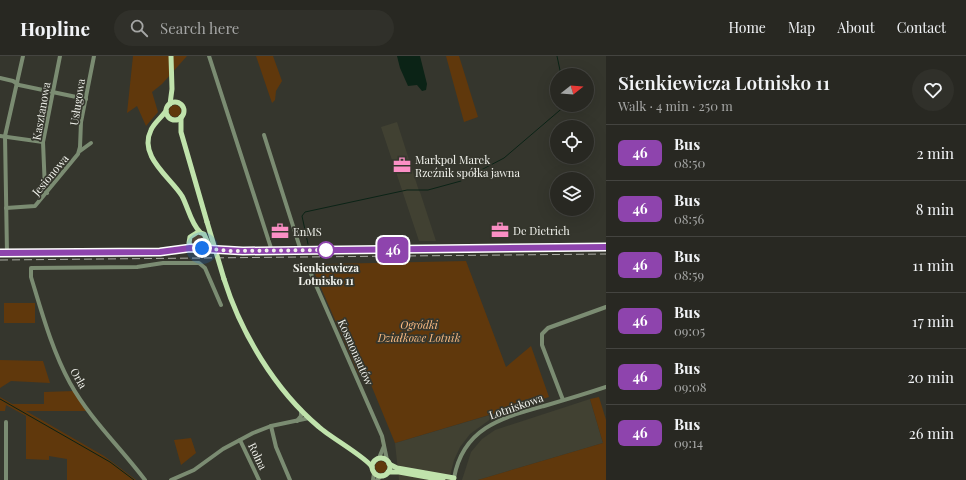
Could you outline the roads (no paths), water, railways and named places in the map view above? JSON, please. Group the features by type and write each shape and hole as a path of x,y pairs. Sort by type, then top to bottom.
{"main road":[{"path":"171,56 172,89 170,104 149,134 148,144 150,153 158,166 183,198 200,232 204,234 206,240 217,249"},
{"path":"172,89 178,103 183,109 181,117 181,132 224,279 236,311 249,338 271,372 309,418 332,439 362,457 373,470 382,475 388,472 396,472 443,480"},
{"path":"170,104 178,103"},
{"path":"166,111 181,132"},
{"path":"157,121 181,117"},
{"path":"177,250 189,241 192,234 191,216"},
{"path":"192,234 200,232"},
{"path":"202,248 206,240"},
{"path":"189,241 193,248"},
{"path":"0,253 160,252 193,248 231,251 301,251 606,247"},
{"name":"Lotniskowa","path":"362,457 388,462 397,468 454,479"},
{"path":"373,470 377,459"},
{"path":"388,462 388,472"}],"street":[{"path":"7,253 5,136 24,56"},
{"name":"Kasztanowa","path":"47,193 45,190 43,142 60,56"},
{"name":"Usługowa","path":"80,151 81,122 94,56"},
{"path":"209,56 272,251"},
{"path":"0,78 53,92 86,98"},
{"path":"264,135 301,251"},
{"path":"0,136 43,142"},
{"name":"Jesionowa","path":"6,208 35,206 80,151 91,143"},
{"name":"Orla","path":"145,480 90,412 71,384 54,352 31,277 31,268 137,267 163,263 202,264 221,305"},
{"name":"Kosmonautów","path":"308,267 382,436 388,462"},
{"path":"563,400 542,345 542,334 548,328 606,307"},
{"name":"Lotniskowa","path":"454,479 458,461 465,449 485,428 500,419 606,387"},
{"path":"297,421 301,416 301,410"},
{"path":"171,480 194,470 240,440 271,426 309,418"},
{"path":"6,422 6,480"},
{"path":"271,426 276,447 290,480"},
{"name":"Rolna","path":"240,440 259,480"},
{"path":"377,459 384,446"},
{"path":"373,470 373,480"},
{"path":"140,473 140,480"},
{"path":"377,480 382,475"}],"waterway":[{"path":"557,56 560,68"},
{"path":"464,179 504,158 558,112"},
{"path":"308,244 302,216 305,212 407,190 428,190 461,181"},
{"path":"0,399 110,462 134,480"}],"railway":[{"path":"0,260 606,254"}],"place":[{"name":"Markpol Marek Rzeźnik spółka jawna","path":"402,165"},
{"name":"De Dietrich","path":"500,230"},
{"name":"EnMS","path":"280,231"},
{"name":"Sienkiewicza Lotnisko 11","path":"326,250"}],"park label":[{"name":"Ogródki Działkowe Lotnik","path":"419,330"}]}
